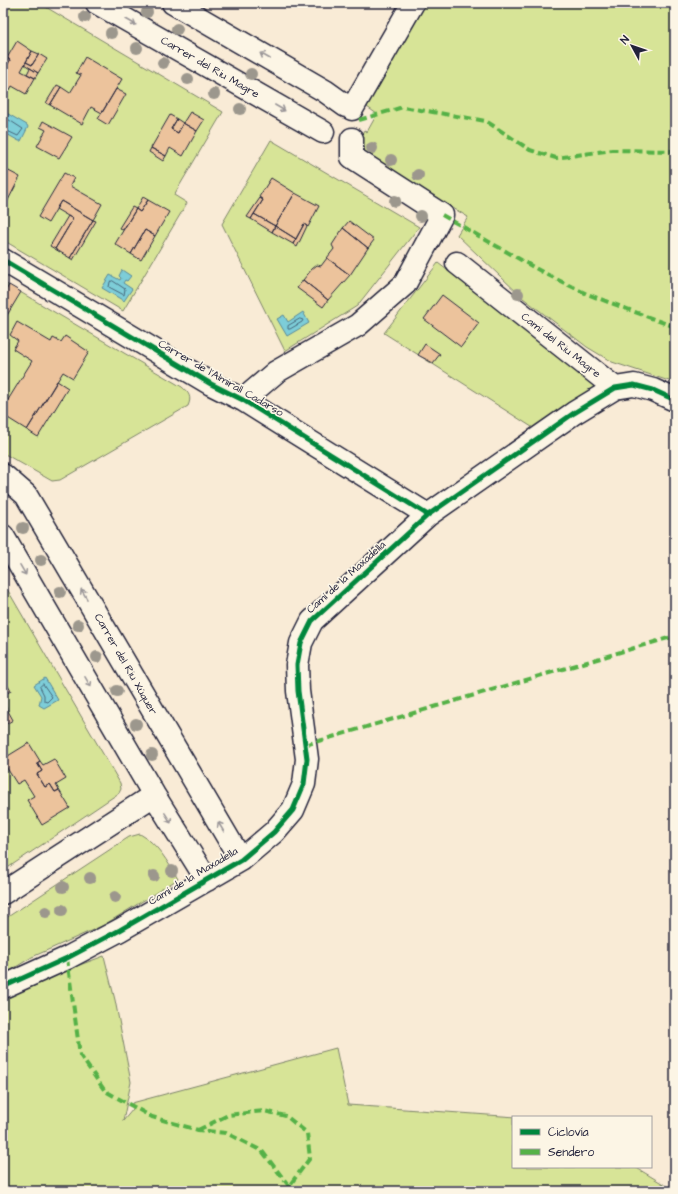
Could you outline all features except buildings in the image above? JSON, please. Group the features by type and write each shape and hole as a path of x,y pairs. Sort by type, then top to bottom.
{"street":[{"name":"Carrer del Riu Magre","path":"97,3 323,132"},
{"path":"173,3 325,91 349,107 359,120 359,128 352,139 347,142 336,143 327,138 323,132 321,126 322,117 332,106 349,107"},
{"path":"349,107 414,3"},
{"path":"242,400 276,372 358,325 405,284 442,215 352,156 352,139"},
{"name":"Carrer de l'Almirall Cadarso","path":"3,260 211,384 242,400 428,515"},
{"name":"Camí del Riu Magre","path":"457,263 615,388"},
{"path":"615,388 634,385 653,390 675,400"},
{"name":"Camí de la Maxadella","path":"3,986 67,958 207,880 241,860 274,832 293,810 304,784 307,759 298,691 297,665 301,643 312,621 428,515 567,418 615,388"},
{"name":"Carrer del Riu Xúquer","path":"3,475 26,495 241,860"},
{"path":"3,536 154,795 207,880"},
{"path":"3,893 154,795"}],"green space":[{"path":"3,3 39,3 223,112 174,195 187,203 123,311 3,240"},
{"path":"421,3 675,3 675,383 612,362 587,347 523,298 457,235 468,217 354,149 364,130 367,132 377,114 367,107 365,101"},
{"path":"271,140 419,227 357,306 285,351 222,224"},
{"path":"438,263 596,386 535,429 384,333"},
{"path":"3,282 182,387 189,395 190,400 188,406 60,480 52,481 3,453"},
{"path":"3,582 120,783 121,789 119,793 3,871"},
{"path":"140,834 157,848 166,859 178,879 104,925 32,957 3,975 3,920 129,837"},
{"path":"104,956 115,1000 131,1082 123,1121 133,1109 132,1103 336,1048 348,1105 512,1117 512,1168 637,1168 675,1191 3,1191 3,997 47,977"}],"water":[{"path":"3,111 27,125 28,127 21,141 3,132"},
{"path":"122,270 131,276 123,283 132,289 124,301 102,288 110,275 120,280 121,278 119,276"},
{"path":"303,312 309,323 287,336 277,319 284,315 288,322"},
{"path":"45,678 58,700 44,708 39,705 41,696 34,685"}],"marked path":[{"path":"359,120 403,107 486,121 530,150 556,158 612,150 675,151"},
{"path":"442,215 544,273 587,294 675,327"},
{"path":"305,745 675,636"},
{"path":"67,958 80,1055 105,1091 152,1117 198,1130 226,1133 262,1151 289,1186 286,1191"},
{"path":"198,1130 228,1115 264,1111 286,1116 307,1133 310,1158 289,1186"}],"cycle path":[{"path":"3,260 211,384 243,400 428,515"},
{"path":"3,987 67,958 120,930 241,860 274,832 293,810 304,784 307,759 298,691 297,665 301,643 312,621 428,515 574,413 615,388 634,385 653,390 675,400"}]}
